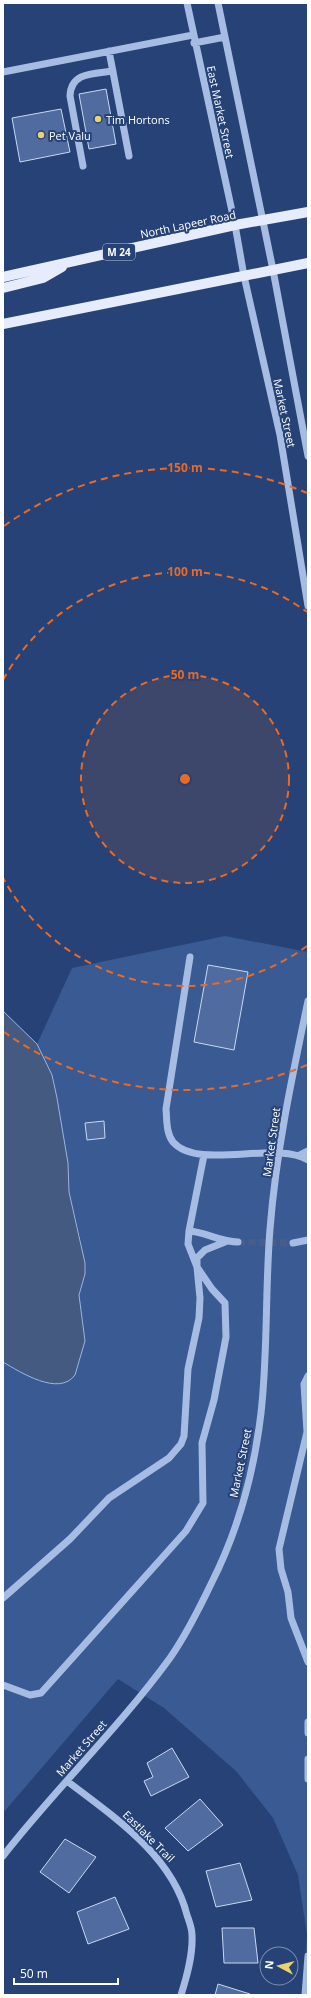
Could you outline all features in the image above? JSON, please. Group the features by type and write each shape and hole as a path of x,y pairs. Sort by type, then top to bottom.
{"main road":[{"name":"North Lapeer Road","path":"3,277 235,225 308,212"},
{"path":"3,288 43,278 69,263"},
{"path":"3,324 308,263"}],"street":[{"name":"East Market Street","path":"187,3 194,43 235,225"},
{"name":"East Market Street","path":"218,3 263,221"},
{"path":"3,72 193,35"},
{"path":"194,43 225,37"},
{"path":"109,51 130,156"},
{"path":"83,166 70,96 70,88 74,80 83,76 113,70"},
{"name":"Market Street","path":"263,221 308,456"},
{"name":"Market Street","path":"235,225 244,276 280,435 308,606"},
{"path":"190,957 166,1109 167,1127 173,1142 188,1151 204,1154 279,1153 300,1155 308,1160"},
{"name":"Market Street","path":"3,1856 130,1710 171,1656 212,1582 235,1527 250,1474 261,1411 270,1229 279,1153 308,1001"},
{"path":"300,1155 308,1151"},
{"path":"3,1685 30,1696 41,1693 186,1531 203,1504 202,1443 214,1400 226,1337 225,1303 212,1289 197,1266 188,1244 189,1231 204,1154"},
{"path":"189,1231 198,1232 225,1242 238,1242"},
{"path":"293,1243 308,1240"},
{"path":"3,1598 70,1539 109,1498 169,1458 181,1444 184,1436 188,1369 199,1318 200,1298 197,1258 200,1254 225,1242"},
{"path":"308,1376 304,1384 306,1432 279,1550 281,1569 288,1592 291,1618 308,1662"},
{"path":"308,1722 308,1733"},
{"path":"308,1759 308,1779"},
{"name":"Eastlake Trail","path":"67,1781 115,1817 139,1839 168,1872 184,1901 192,1934 191,1953 181,1995"},
{"path":"305,1995 308,1956"}],"shaded area":[{"path":"225,936 308,952 308,1995 302,1995 307,1935 298,1875 273,1818 236,1771 164,1708 118,1679 3,1813 3,1362 44,1381 75,1375 85,1341 79,1295 85,1274 80,1237 69,1192 68,1163 52,1075 37,1044 72,968"},
{"path":"3,1011 37,1044 52,1075 68,1163 69,1192 85,1263 85,1274 79,1295 85,1341 75,1375 68,1381 59,1384 39,1380 3,1362"}],"building":[{"name":"Tim Hortons","path":"106,89 116,144 89,149 79,94"},
{"name":"Pet Valu","path":"61,109 70,152 20,162 12,118"},
{"path":"208,965 248,972 234,1050 194,1042"},
{"path":"104,1121 105,1138 87,1140 85,1123"},
{"path":"172,1748 189,1777 151,1796 144,1781 153,1777 147,1763"},
{"path":"200,1799 223,1825 188,1851 165,1828"},
{"path":"65,1839 96,1857 69,1893 40,1872"},
{"path":"240,1863 252,1900 216,1907 206,1871"},
{"path":"115,1897 129,1929 88,1944 77,1912"},
{"path":"222,1928 254,1928 258,1963 224,1963"},
{"path":"218,1984 250,1994 250,1995 215,1995"}],"tunnel":[{"path":"238,1242 293,1243"}],"place":[{"name":"Tim Hortons","path":"98,119"},
{"name":"Pet Valu","path":"41,135"}]}
